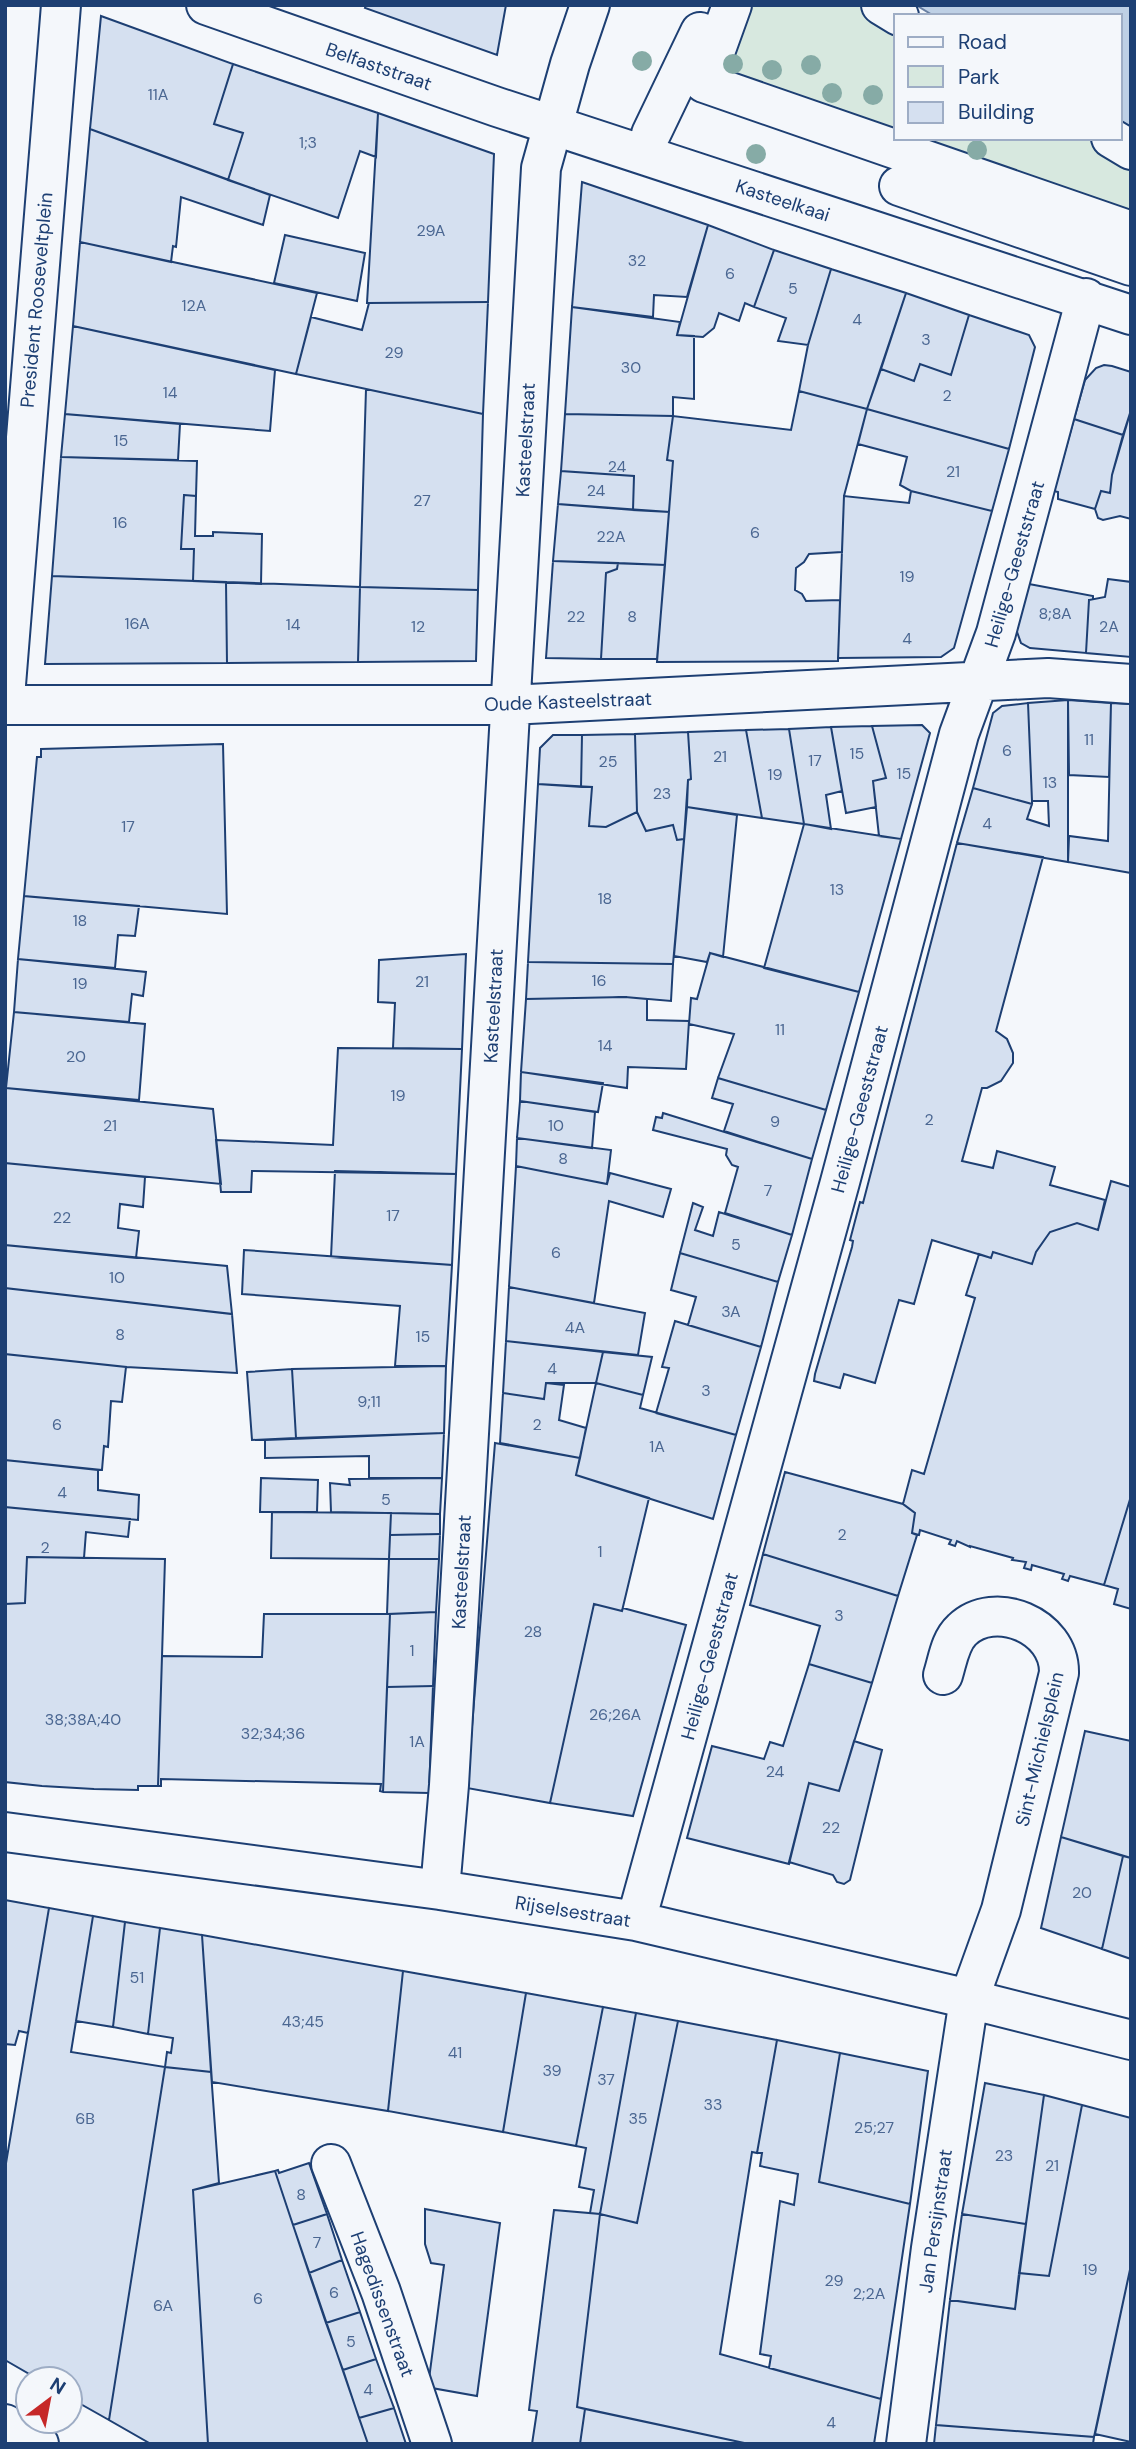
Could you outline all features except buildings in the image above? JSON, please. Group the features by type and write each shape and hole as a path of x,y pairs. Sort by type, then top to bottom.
{"street":[{"name":"President Rooseveltplein","path":"5,697 9,594 61,5"},
{"name":"Belfaststraat","path":"206,5 554,125"},
{"path":"554,125 570,64 590,5"},
{"path":"651,134 713,5"},
{"path":"732,5 704,83 902,177 1131,266"},
{"name":"Kasteelkaai","path":"554,125 1131,315"},
{"name":"Kasteelstraat","path":"440,1890 449,1785 541,168 554,125"},
{"path":"1114,140 1131,150"},
{"path":"902,177 1131,231"},
{"name":"Heilige-Geeststraat","path":"636,1921 840,1182 959,734 996,633 1086,299"},
{"name":"Oude Kasteelstraat","path":"5,705 509,705 1048,678 1131,684"},
{"name":"Sint-Michielsplein","path":"943,1675 957,1635 970,1623 987,1618 1014,1619 1031,1625 1052,1644 1059,1662 1059,1673 1001,1910 969,1999"},
{"name":"Rijselsestraat","path":"5,1832 440,1890 636,1921 1131,2040"},
{"name":"Jan Persijnstraat","path":"906,2444 931,2248 969,1999"},
{"name":"Hagedissenstraat","path":"331,2164 382,2292 432,2444"},
{"path":"5,2424 39,2444"}],"green space":[{"path":"738,5 861,5 894,25 894,140 1095,140 1131,161 1131,228 710,82"}],"water":[{"path":"916,5 1131,5 1131,129 1122,124 1122,14 931,14"}]}
